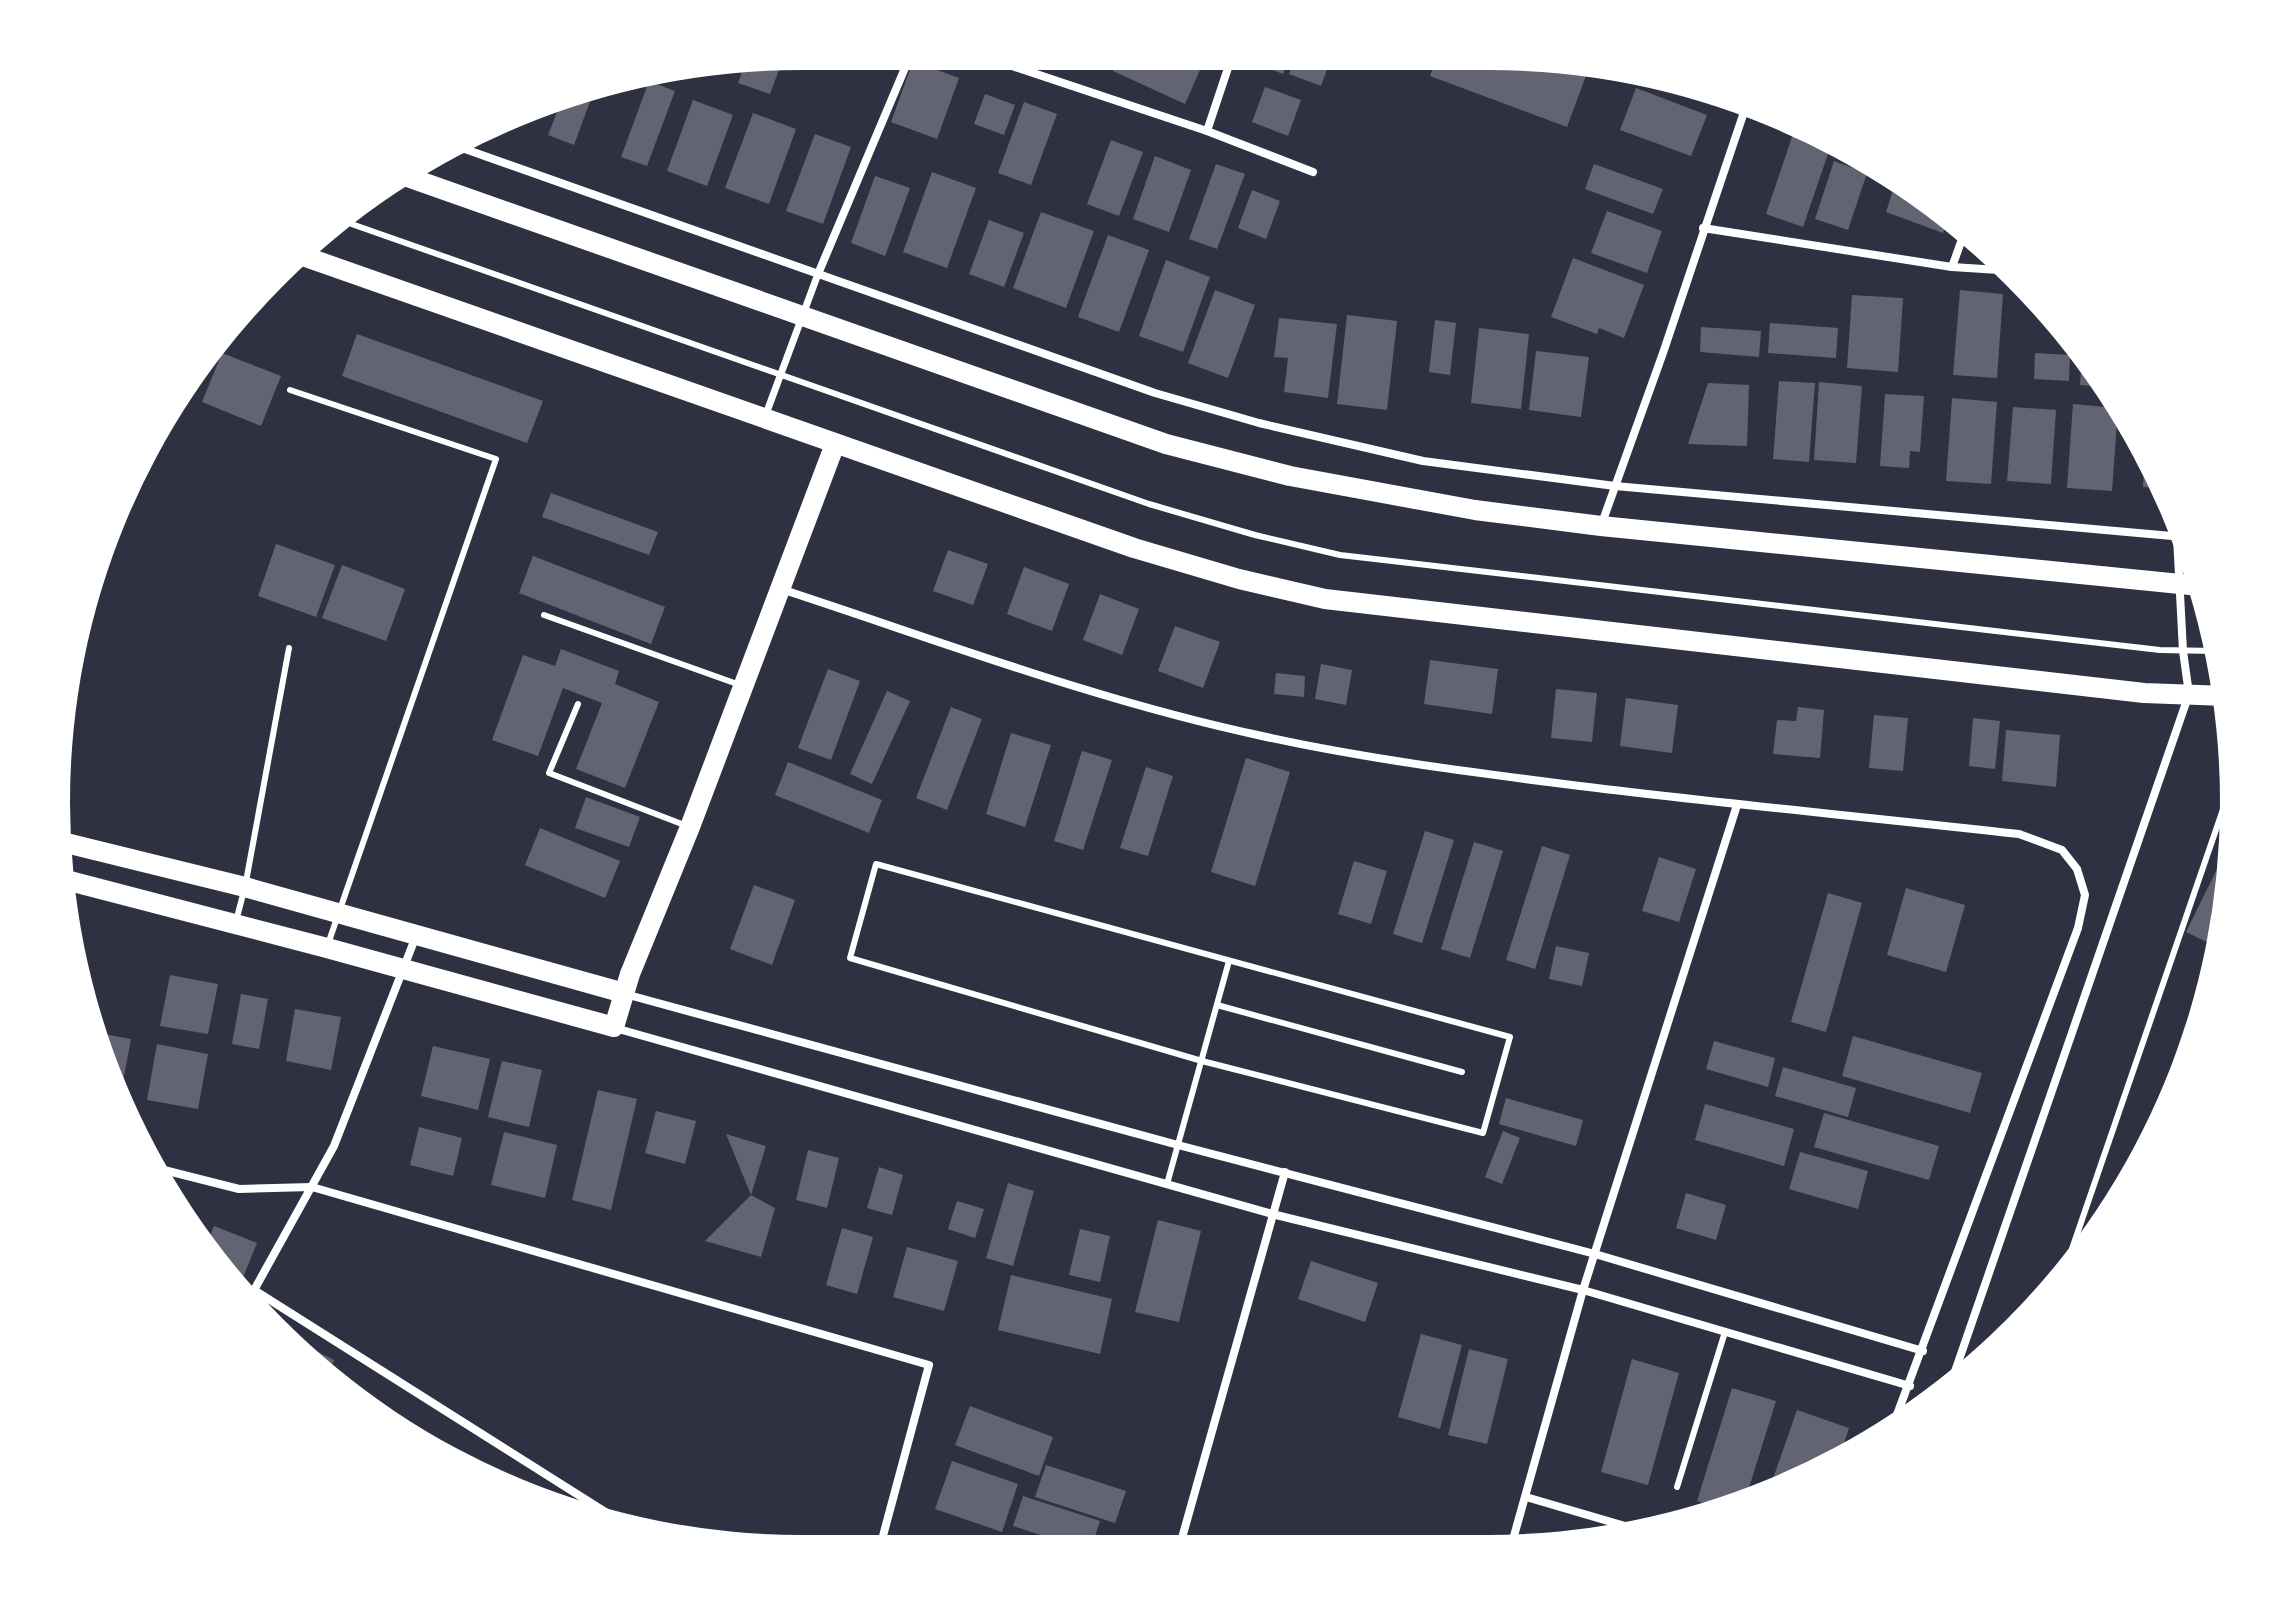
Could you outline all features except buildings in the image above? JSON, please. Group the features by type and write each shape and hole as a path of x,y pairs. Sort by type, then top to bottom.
{"main road":[{"path":"417,180 1166,444 1290,476 1475,510 1601,526 2187,585"},
{"path":"312,259 1134,548 1239,579 1325,599 2144,693 2212,695"},
{"path":"75,882 614,1027 624,993 835,444"},
{"path":"72,844 245,887 624,993"}],"street":[{"path":"764,419 818,274 904,70"},
{"path":"1024,70 1207,131 1313,172"},
{"path":"1207,131 1227,70"},
{"path":"1601,526 1742,116"},
{"path":"470,151 1155,393 1259,423 1423,461 1615,486 2169,536"},
{"path":"1703,228 1952,267 1988,269"},
{"path":"1952,267 1960,244"},
{"path":"1958,1363 2189,694 2178,585 2179,562"},
{"path":"781,589 1135,705 1260,736 1379,760 1737,805 2019,834 2062,850 2077,869 2085,895 2078,928 1901,1407"},
{"path":"1515,1534 1583,1290 1737,805"},
{"path":"255,1288 334,1146 416,935"},
{"path":"624,993 1178,1145 1595,1254 1923,1351"},
{"path":"614,1027 1272,1214 1583,1290 1910,1386"},
{"path":"170,1171 239,1189 312,1187 929,1365 883,1535"},
{"path":"1183,1535 1285,1172"},
{"path":"261,1294 592,1504"},
{"path":"1526,1497 1616,1523"}],"lane":[{"path":"353,224 1149,504 1255,535 1340,555 2204,651"},
{"path":"290,390 496,459 327,948"},
{"path":"544,615 744,686"},
{"path":"235,925 245,887 289,648"},
{"path":"578,704 549,773 690,827"},
{"path":"2076,1238 2219,834"},
{"path":"876,864 1510,1037 1483,1133 1202,1061 850,958 876,864"},
{"path":"1167,1184 1229,961"},
{"path":"1217,1005 1462,1072"},
{"path":"1677,1487 1725,1332"}]}
